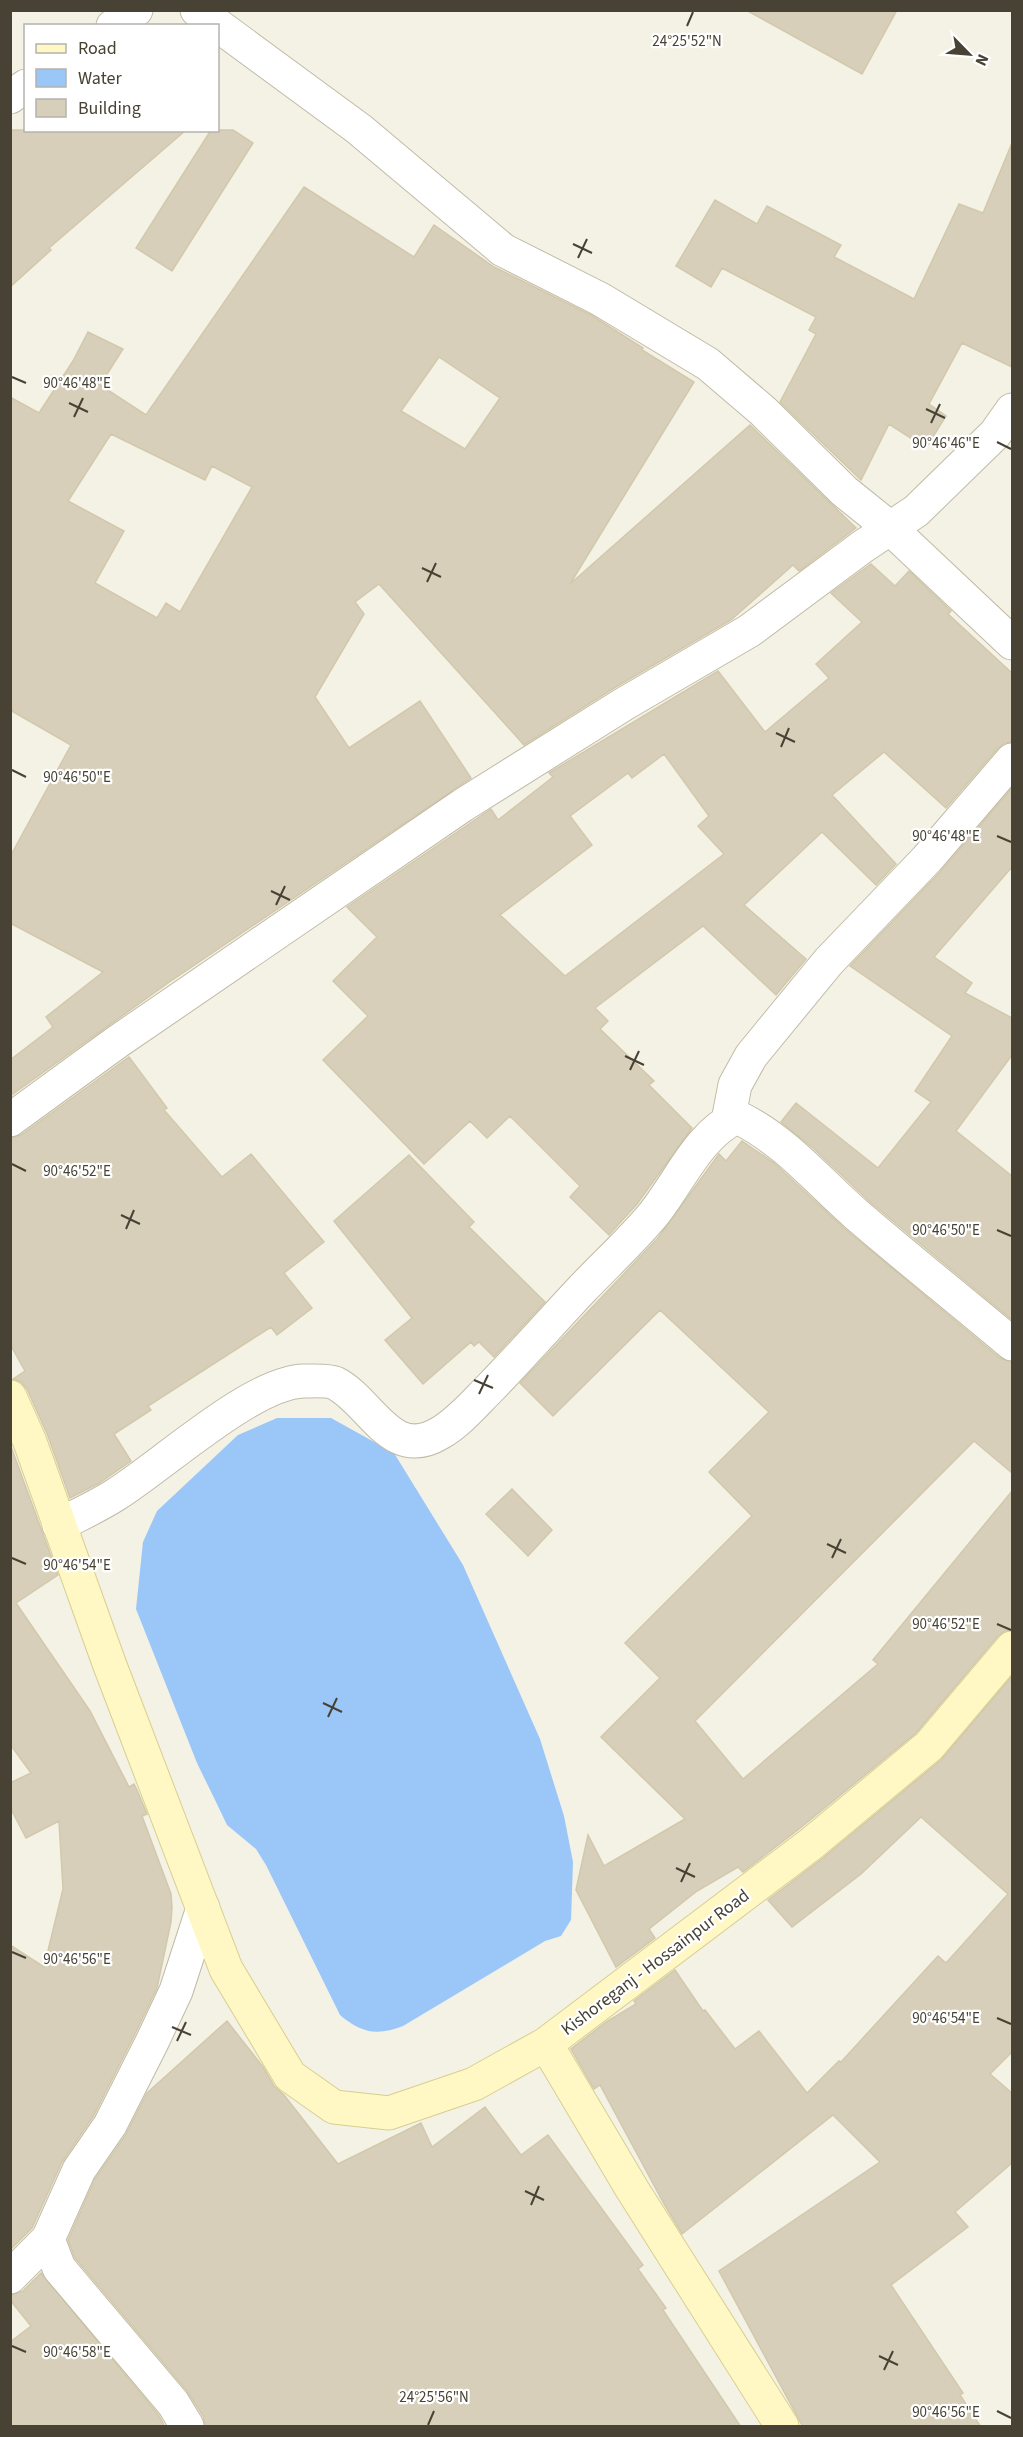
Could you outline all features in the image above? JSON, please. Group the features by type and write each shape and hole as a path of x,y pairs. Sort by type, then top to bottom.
{"main road":[{"path":"10,1397 30,1442 109,1663 226,1969 290,2076 334,2108 389,2113 474,2084 546,2044"},
{"name":"Kishoreganj - Hossainpur Road","path":"782,2427 632,2189 546,2044 811,1844 929,1746 1012,1647"}],"street":[{"path":"116,24 136,10"},
{"path":"197,10 216,24"},
{"path":"219,26 359,129 503,250 600,299 708,364 763,411 844,491 890,528 1012,643"},
{"path":"10,97 24,87"},
{"path":"10,1120 117,1042 463,805 624,704 749,631 916,511 995,434 1012,410"},
{"path":"728,1121 735,1085 751,1056 829,961 927,859 1012,760"},
{"path":"59,1525 115,1495 234,1410 274,1388 302,1381 333,1382 352,1395 390,1433 402,1438 416,1442 424,1441 440,1433 473,1405 529,1349 644,1225 692,1156 728,1121 737,1118 751,1124 779,1144 857,1215 1012,1344"},
{"path":"10,2277 48,2239 79,2170 110,2125 176,1991 203,1908"},
{"path":"48,2239 59,2268 173,2403 187,2427"}],"water":[{"path":"277,1418 331,1418 394,1453 463,1565 540,1739 564,1816 573,1862 571,1920 561,1936 545,1941 403,2026 385,2031 362,2029 340,2015 266,1865 256,1849 227,1825 197,1763 136,1609 143,1542 157,1511 238,1435"}],"building":[{"path":"746,10 897,10 862,74"},
{"path":"10,130 24,130 24,132 184,132 49,248 51,250 10,287"},
{"path":"233,130 253,143 172,271 136,248 210,132"},
{"path":"1012,143 1012,367 962,343 929,404 946,416 926,448 889,424 861,480 780,402 816,334 809,330 816,317 722,268 711,287 676,266 715,200 757,224 767,206 841,245 834,257 914,299 959,204 983,213"},
{"path":"304,187 414,257 434,225 494,267 591,315 694,382 570,584 750,425 856,528 799,571 793,565 731,620 614,688 524,745 379,584 355,602 364,614 315,697 349,748 420,701 471,778 168,983 10,1096 10,1060 53,1027 46,1017 103,972 10,923 10,857 71,745 10,710 10,397 39,413 73,361 88,332 123,349 100,385 146,415","holes":["439,357 500,398 465,449 401,411","111,434 205,480 212,466 252,487 180,612 166,603 157,618 95,583 124,531 68,501"]},
{"path":"871,564 895,586 909,571 951,611 948,614 1012,673 1012,742 1005,743 998,748 946,808 884,752 832,795 896,864 876,885 822,832 744,905 806,959 776,995 703,926 595,1008 608,1021 600,1029 654,1081 649,1085 692,1128 637,1204 609,1235 570,1197 580,1186 510,1116 487,1138 470,1121 424,1164 323,1060 368,1016 333,981 377,937 347,907 491,809 498,820 553,777 549,773 718,671 765,732 829,678 816,664 862,622 831,593","holes":["664,754 709,816 698,826 724,854 565,976 500,915 592,845 570,816 628,773 632,778"]},
{"path":"1012,788 1012,867 934,957 972,983 965,993 1012,1018 1012,1055 956,1131 1012,1176 1012,1320 869,1201 813,1148 781,1122 796,1103 878,1168 931,1102 915,1091 952,1036 850,966 941,871"},
{"path":"129,1057 167,1108 164,1110 222,1177 251,1154 324,1242 284,1273 312,1308 277,1335 271,1327 148,1406 151,1410 114,1434 131,1461 99,1483 70,1498 48,1436 27,1389 21,1382 13,1379 25,1371 10,1344 10,1138 21,1135"},
{"path":"742,1141 774,1163 845,1229 1000,1358 1012,1362 1012,1473 974,1441 695,1721 743,1779 878,1664 873,1660 1012,1491 1012,1630 1005,1631 998,1636 916,1733 743,1872 738,1867 697,1891 649,1929 655,1938 616,1967 576,1890 588,1835 604,1866 685,1819 601,1737 660,1678 625,1643 752,1516 709,1472 769,1412 660,1310 553,1416 520,1383 658,1238 719,1154 726,1161"},
{"path":"409,1155 474,1222 469,1227 545,1302 494,1357 479,1342 474,1346 471,1342 423,1384 385,1340 412,1318 334,1221"},
{"path":"10,1444 58,1575 16,1603 90,1711 129,1787 134,1784 147,1814 142,1816 171,1894 172,1907 157,1988 94,2115 62,2162 32,2228 10,2250 10,1945 44,1967 63,1889 59,1821 26,1838 10,1807 10,1783 31,1773 10,1744"},
{"path":"512,1489 552,1530 528,1556 486,1514"},
{"path":"1012,1676 1012,2052 990,2074 1012,2093 1012,2163 955,2212 968,2227 891,2285 963,2393 960,2395 981,2427 803,2427 719,2271 880,2162 833,2115 682,2234 600,2085 594,2089 571,2049 606,2022 636,2004 634,2001 675,1970 703,2011 705,2010 735,2049 759,2031 807,2093 839,2061 841,2062 938,1956 946,1963 1008,1894 921,1817 861,1874 792,1927 768,1900 823,1858 941,1760"},
{"path":"227,2021 263,2067 274,2086 284,2095 338,2164 421,2123 432,2147 485,2107 521,2155 548,2135 643,2265 638,2269 666,2308 663,2310 741,2427 206,2427 203,2416 187,2391 75,2258 68,2240 95,2179 125,2136 147,2093"},
{"path":"41,2273 158,2414 165,2427 10,2427 10,2342 31,2326 10,2300 10,2295 23,2291"}]}
